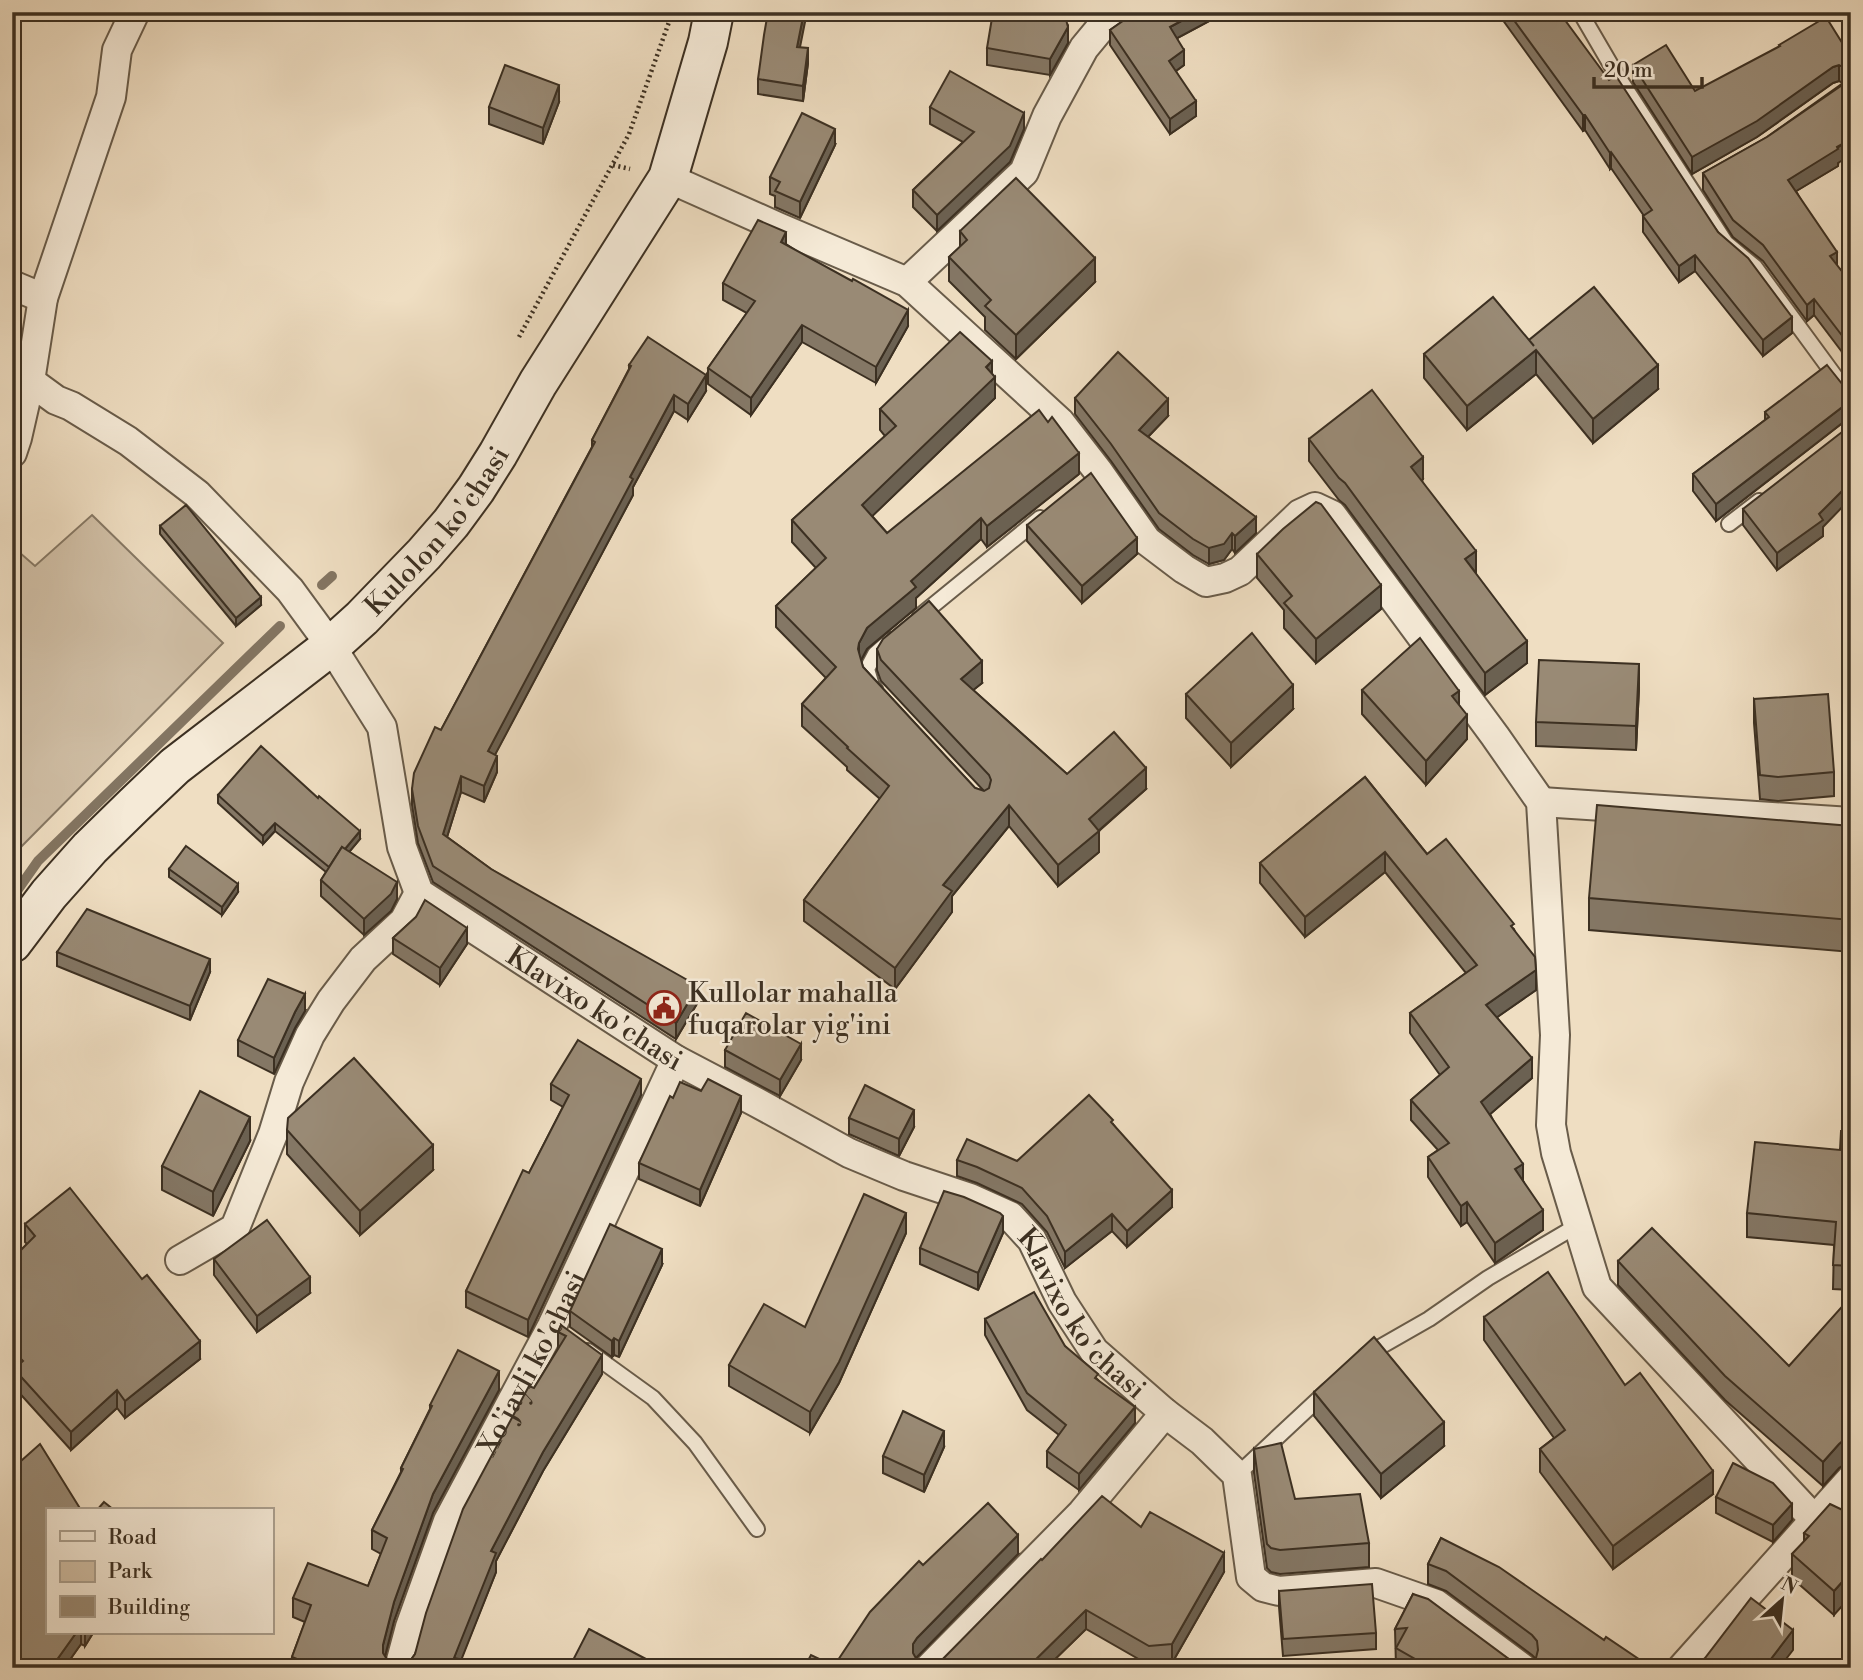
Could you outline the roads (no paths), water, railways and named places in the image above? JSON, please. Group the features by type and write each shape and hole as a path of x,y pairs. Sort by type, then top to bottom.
{"main road":[{"name":"Kulolon ko'chasi","path":"12,943 49,894 90,848 175,766 331,646 362,618 451,523 498,454 538,383 668,178 708,43 714,12"}],"street":[{"path":"12,453 30,381 43,298 111,97 117,50 135,12"},
{"path":"907,282 1024,172 1047,116 1084,48 1102,24 1125,12"},
{"path":"668,178 907,282 1060,422 1093,475 1147,541 1206,582 1240,571 1300,514 1315,507 1332,514 1541,803 1555,1035 1551,1125 1556,1153 1597,1287 1814,1519"},
{"path":"12,285 43,298"},
{"path":"30,381 56,400 71,406 128,441 197,494 290,590 331,646 382,727 402,847 419,893 404,921 363,959 331,1001 310,1035 289,1082 273,1134 236,1228 180,1260"},
{"path":"1541,803 1851,822"},
{"name":"Klavixo ko'chasi","path":"419,893 676,1060 849,1153 904,1176 970,1198 1010,1216 1032,1240 1062,1302 1094,1350 1165,1413 1202,1441 1237,1475"},
{"name":"Xo'jayli ko'chasi","path":"399,1668 410,1627 448,1521 564,1334 676,1060"},
{"path":"929,1668 1082,1513 1165,1413"},
{"path":"1237,1475 1251,1577 1263,1587 1279,1591 1376,1583 1436,1604 1522,1668"},
{"path":"1682,1668 1851,1479"}],"lane":[{"path":"1580,12 1615,72 1696,183 1726,243 1755,267 1851,397"},
{"path":"1729,524 1770,492"},
{"path":"881,695 872,685 867,668 875,654 1055,505"},
{"path":"1359,1360 1370,1351 1429,1319 1488,1278 1578,1225"},
{"path":"564,1334 653,1398 695,1443 757,1529"},
{"path":"1237,1475 1339,1380"}],"waterway":[{"path":"322,585 332,576"},
{"path":"12,898 38,861 280,626"}],"place":[{"name":"Kullolar mahalla fuqarolar yig'ini","path":"664,1008"}]}
